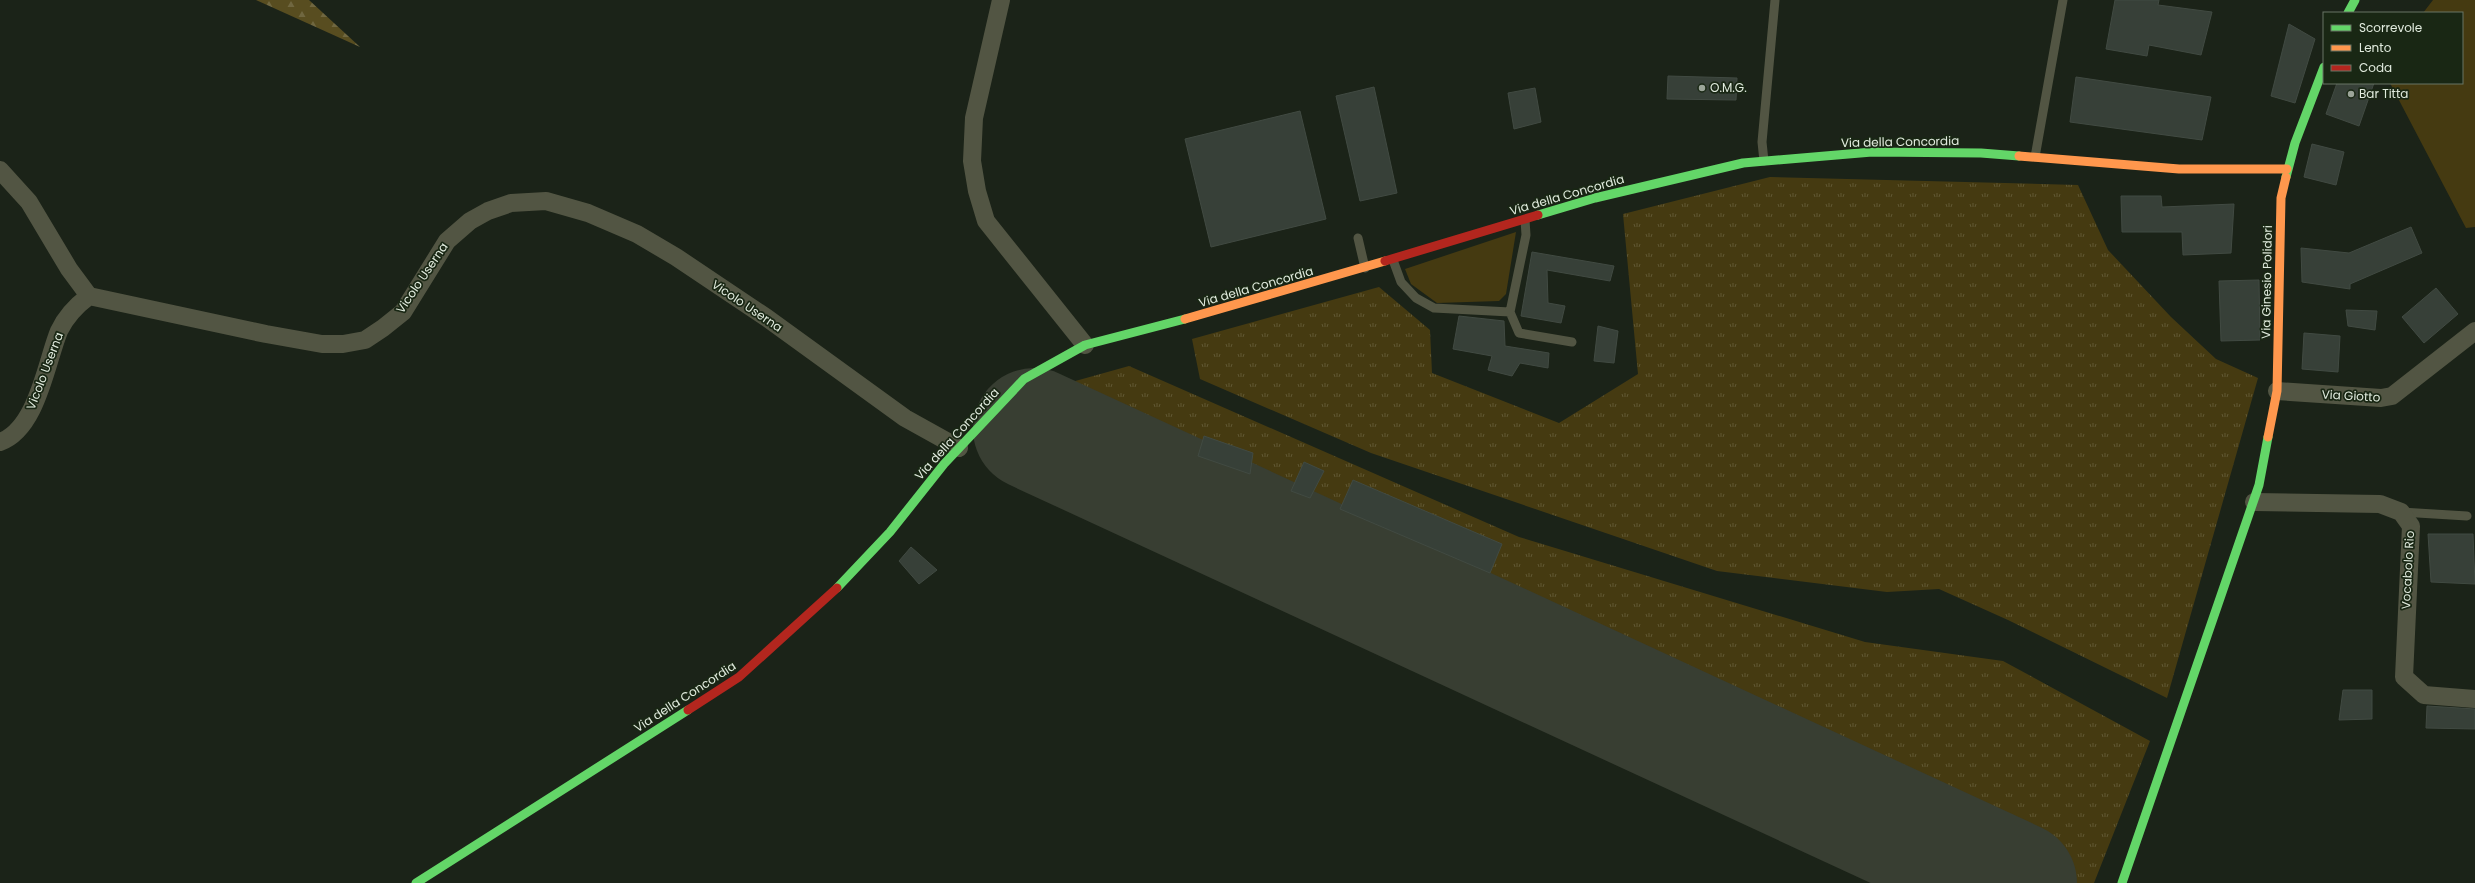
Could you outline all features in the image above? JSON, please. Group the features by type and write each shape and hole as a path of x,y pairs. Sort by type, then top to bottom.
{"street":[{"path":"1001,0 974,118 972,161 977,191 986,221 1085,345"},
{"path":"2349,12 2355,0"},
{"name":"Via Ginesio Polidori","path":"2122,883 2254,502 2277,391 2281,198 2287,169 2323,70"},
{"name":"Via della Concordia","path":"416,883 514,822 739,677 826,600 890,532 959,448 1024,379 1085,345 1233,307 1595,198 1743,163 1872,152 1981,153 2178,168 2287,169"},
{"path":"0,170 29,202 69,269 89,296"},
{"name":"Vicolo Userna","path":"0,442 23,423 33,408 60,330 75,307 89,296 266,334 322,344 343,344 364,340 383,328 403,312 447,241 470,222 488,211 511,203 546,201 588,213 637,234 663,249 766,318 905,418 959,448"},
{"name":"Via Giotto","path":"2277,391 2381,398 2392,396 2475,331"},
{"path":"2254,502 2380,504 2401,512"},
{"name":"Vocabolo Rio","path":"2401,512 2411,526 2404,677 2424,696 2475,699"}],"lane":[{"path":"1764,161 1762,142 1763,116 1775,0"},
{"path":"2036,157 2063,0"},
{"path":"1525,220 1526,235 1510,312 1519,333 1572,342"},
{"path":"1358,238 1365,268"},
{"path":"1393,260 1401,282 1416,298 1434,308 1510,312"},
{"path":"2401,512 2467,516"}],"green space":[{"path":"256,0 309,0 360,47"},
{"path":"2433,0 2475,0 2475,227 2466,228 2391,84 2463,84 2463,12 2424,12"},
{"path":"1770,177 2078,185 2108,250 2171,317 2216,359 2258,378 2167,698 2008,620 1939,589 1887,592 1717,571 1371,453 1200,379 1192,339 1379,287 1430,330 1432,373 1559,423 1638,374 1623,214"},
{"path":"1516,232 1506,294 1499,301 1437,303 1411,284 1405,269"},
{"path":"1129,366 1519,537 1865,642 2003,661 2150,741 2094,883 1937,883 991,448 1036,392"}],"building":[{"path":"2115,0 2159,0 2158,5 2212,12 2201,55 2149,45 2147,56 2106,49"},
{"path":"2289,24 2315,39 2295,103 2271,96"},
{"name":"O.M.G.","path":"1668,76 1737,78 1736,100 1667,99"},
{"path":"2076,77 2211,97 2202,140 2070,122"},
{"path":"2337,84 2374,84 2359,126 2326,114"},
{"path":"1374,87 1397,193 1360,201 1336,96"},
{"path":"1535,88 1541,122 1514,129 1508,93"},
{"path":"1300,111 1326,219 1211,247 1185,139"},
{"path":"2312,144 2344,152 2336,185 2304,177"},
{"path":"2121,196 2161,196 2162,207 2234,204 2231,253 2183,255 2182,232 2122,232"},
{"path":"2411,227 2422,253 2350,284 2350,289 2302,282 2301,248 2349,253"},
{"path":"1532,252 1614,266 1610,281 1547,270 1548,303 1565,306 1561,323 1521,316"},
{"path":"2259,280 2260,340 2221,341 2219,281"},
{"path":"2436,288 2458,314 2424,343 2402,317"},
{"path":"2346,310 2377,311 2375,330 2348,326"},
{"path":"1459,316 1504,321 1505,346 1549,353 1548,368 1520,363 1512,376 1488,370 1492,356 1453,349"},
{"path":"1598,326 1618,331 1614,363 1594,361"},
{"path":"2304,333 2340,336 2338,372 2302,369"},
{"path":"1204,436 1253,453 1250,474 1198,456"},
{"path":"1304,462 1324,471 1310,498 1291,491"},
{"path":"1353,480 1502,544 1490,573 1340,509"},
{"path":"2428,534 2473,534 2475,584 2431,582"},
{"path":"911,547 937,570 919,584 899,561"},
{"path":"2343,690 2372,690 2372,719 2339,720"},
{"path":"2427,706 2475,709 2475,729 2426,728"}],"runway":[{"path":"1034,429 2016,883"}],"traffic: fast":[{"path":"2349,12 2355,0"},
{"path":"2286,177 2295,143 2323,70"},
{"path":"1538,215 1595,198 1743,163 1872,152 1981,153 2019,156"},
{"path":"837,588 890,532 944,464 1024,379 1085,345 1185,319"},
{"path":"2122,883 2259,485 2268,437"},
{"path":"416,883 688,710"}],"traffic: slow":[{"path":"2019,156 2179,169 2287,169"},
{"path":"2268,437 2277,391 2281,198 2286,177"},
{"path":"1185,319 1385,261"}],"traffic: jam":[{"path":"1385,261 1538,215"},
{"path":"688,710 739,677 837,588"}],"place":[{"name":"O.M.G.","path":"1702,88"},
{"name":"Bar Titta","path":"2351,94"}]}
